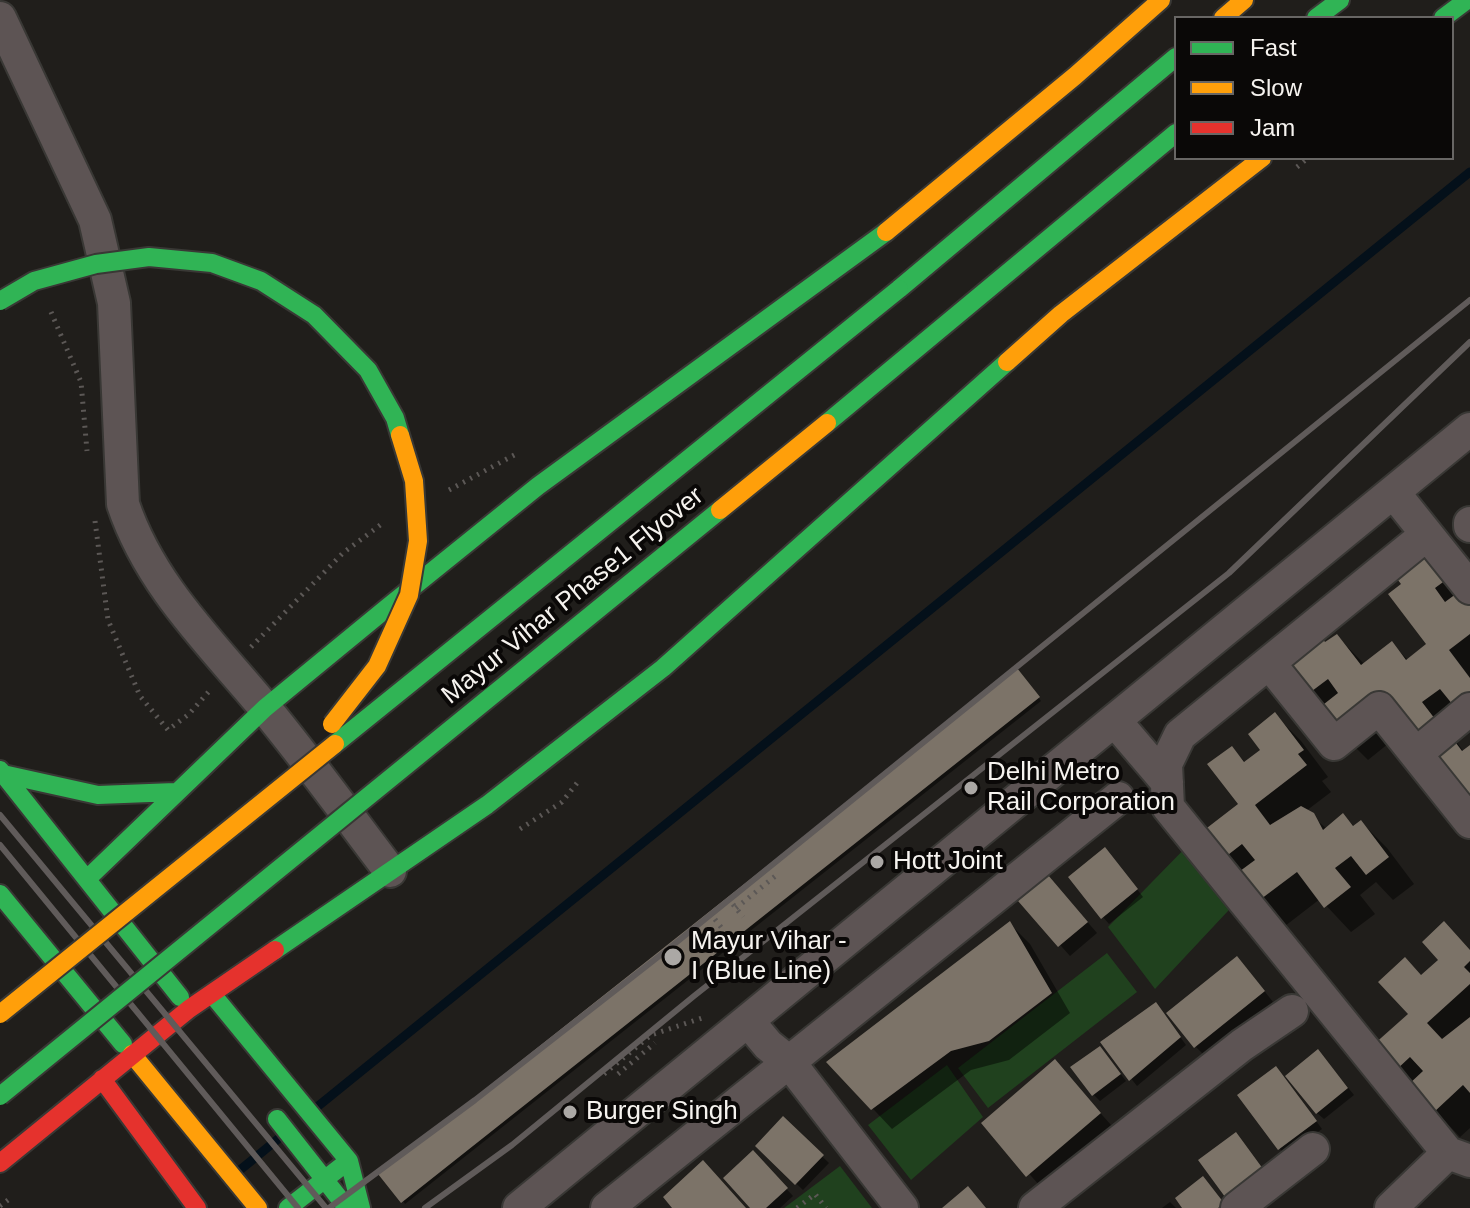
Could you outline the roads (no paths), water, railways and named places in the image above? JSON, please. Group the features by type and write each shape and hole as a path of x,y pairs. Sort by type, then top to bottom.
{"main road":[{"path":"87,879 265,708 538,486 880,237 1075,76 1161,0"},
{"path":"1225,16 1244,0"},
{"path":"1319,16 1340,0"},
{"path":"1446,16 1468,1"},
{"name":"Mayur Vihar Phase1 Flyover","path":"0,1014 899,289 1174,59"},
{"name":"Mayur Vihar Phase1 Flyover","path":"0,1096 827,423 1174,135"},
{"path":"0,1163 132,1054 194,1016 212,994 487,805 663,668 1061,314 1259,160"},
{"path":"0,301 34,281 96,264 149,257 212,263 261,281 314,315 368,370 395,418 414,481 418,541 409,595 377,666 334,721 264,800"},
{"path":"1,772 49,786 98,795 175,792"},
{"path":"1,772 194,1016"},
{"path":"0,894 20,930 132,1054 258,1208"},
{"path":"212,994 349,1161 361,1208"},
{"path":"102,1079 197,1208"},
{"path":"262,1101 347,1208"},
{"path":"288,1208 349,1161"}],"street":[{"path":"0,18 95,220 114,303 123,504 133,535 185,618 265,708 390,871"},
{"path":"519,1208 1470,429"},
{"path":"1394,493 1470,588"},
{"path":"1391,1208 1459,1157 1168,807 1166,764 1180,735 1426,535"},
{"path":"1269,663 1334,744 1379,708 1470,822"},
{"path":"1416,754 1470,709"},
{"path":"1115,721 1167,782"},
{"path":"607,1208 1118,798"},
{"path":"1035,1208 1242,1045 1292,1011"},
{"path":"748,1021 768,1045 789,1062 902,1208"},
{"path":"1237,1208 1313,1149"}],"waterway":[{"path":"317,1107 1470,172"},
{"path":"240,1170 278,1139"}],"railway":[{"path":"329,1208 475,1100 667,950 1470,300"},
{"path":"425,1208 512,1145 694,996 1229,573 1470,342"},
{"path":"0,815 326,1208"},
{"path":"0,845 298,1208"}],"place":[{"name":"Delhi Metro Rail Corporation","path":"971,788"},
{"name":"Hott Joint","path":"877,862"},
{"name":"Mayur Vihar - I (Blue Line)","path":"673,957"},
{"name":"Burger Singh","path":"570,1112"}]}
